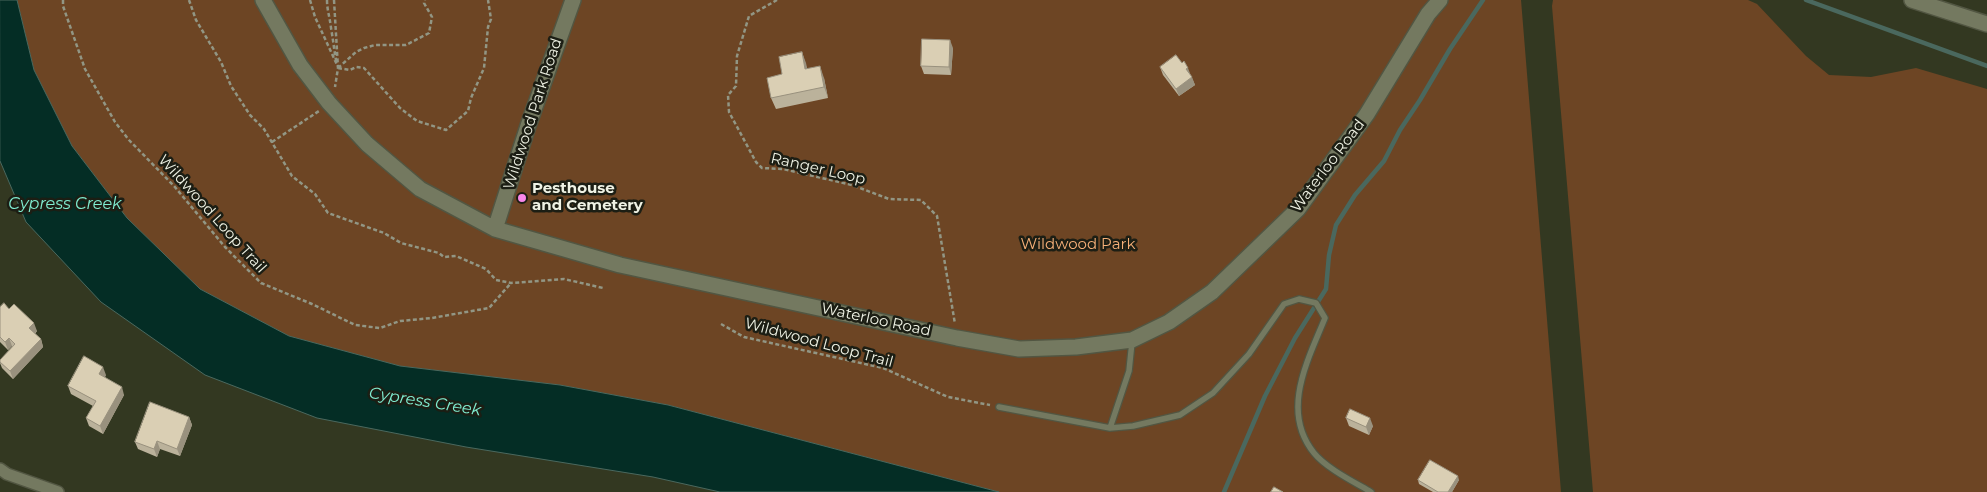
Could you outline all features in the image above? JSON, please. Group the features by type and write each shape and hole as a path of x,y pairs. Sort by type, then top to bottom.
{"street":[{"name":"Waterloo Road","path":"262,0 300,65 329,103 368,144 420,189 495,230 620,265 957,338 1019,349 1076,347 1132,340 1169,322 1212,292 1298,209 1367,114 1428,14 1440,0"},
{"name":"Wildwood Park Road","path":"495,230 572,0"},
{"path":"1912,0 1987,24"},
{"path":"0,469 7,474 58,492"}],"lane":[{"path":"999,407 1110,428 1133,426 1180,415 1213,394 1248,354 1284,304 1300,299 1316,303 1325,318 1301,376 1298,407 1302,434 1314,454 1336,471 1371,492"},
{"path":"1110,428 1129,371 1132,340"}],"path":[{"name":"Wildwood Loop Trail","path":"64,0 64,6 86,69 115,122 129,140 174,186 224,247 261,284 312,304 355,325 380,328 400,321 432,318 489,308 511,284"},
{"path":"189,0 196,20 221,62 231,86 250,115 264,128 292,176 314,194 328,213 384,233 401,243 439,253 444,258 456,256 486,269 496,280 511,284 564,279 602,288"},
{"path":"310,0 338,68"},
{"path":"327,0 327,14 338,68"},
{"path":"272,142 288,133 329,103 335,93 338,68 334,0"},
{"path":"338,68 356,52 364,48 375,45 406,45 429,33 432,18 424,3 425,0"},
{"path":"338,68 350,70 356,67 364,68 400,108 418,121 446,130 468,111 471,98 484,68 488,27 491,19 488,0"},
{"name":"Ranger Loop","path":"777,0 748,16 737,56 736,86 728,95 729,112 737,128 756,162 762,168 783,169 852,186 889,199 921,200 930,208 937,216 957,338"},
{"name":"Wildwood Loop Trail","path":"720,324 744,338 884,368 948,397 999,407"}],"green space":[{"name":"Wildwood Park","path":"17,0 1521,0 1561,492 999,492 668,405 560,385 400,366 289,336 200,289 127,218 72,146 34,70"},
{"path":"1553,0 1748,0 1757,4 1806,56 1829,75 1871,77 1916,68 1987,89 1987,492 1593,492"}],"water":[{"name":"Cypress Creek","path":"0,0 17,0 34,70 72,146 127,218 200,289 289,336 400,366 560,385 668,405 999,492 720,492 653,477 466,447 317,418 205,375 101,302 26,222 0,161"}],"building":[{"path":"922,39 950,40 949,67 921,66"},
{"path":"802,52 805,69 820,66 824,87 771,98 767,78 782,74 779,57"},
{"path":"1176,55 1182,63 1184,61 1188,68 1186,69 1192,77 1176,89 1160,67"},
{"path":"4,303 9,309 14,304 34,323 29,328 41,339 10,371 0,362 15,344 9,338 5,342 0,337 0,307"},
{"path":"84,356 103,367 99,374 122,387 100,426 86,418 96,401 68,386"},
{"path":"150,402 189,417 177,449 157,441 154,449 135,442"},
{"path":"1350,409 1370,418 1366,427 1346,418"},
{"path":"1430,460 1458,476 1448,492 1438,492 1418,480"},
{"path":"1274,487 1283,492 1271,492"}],"waterway":[{"path":"1224,492 1265,396 1295,338 1326,289 1329,255 1336,225 1355,195 1384,161 1400,130 1483,0"},
{"path":"1806,0 1987,66"}],"place":[{"name":"Pesthouse and Cemetery","path":"522,198"}]}
